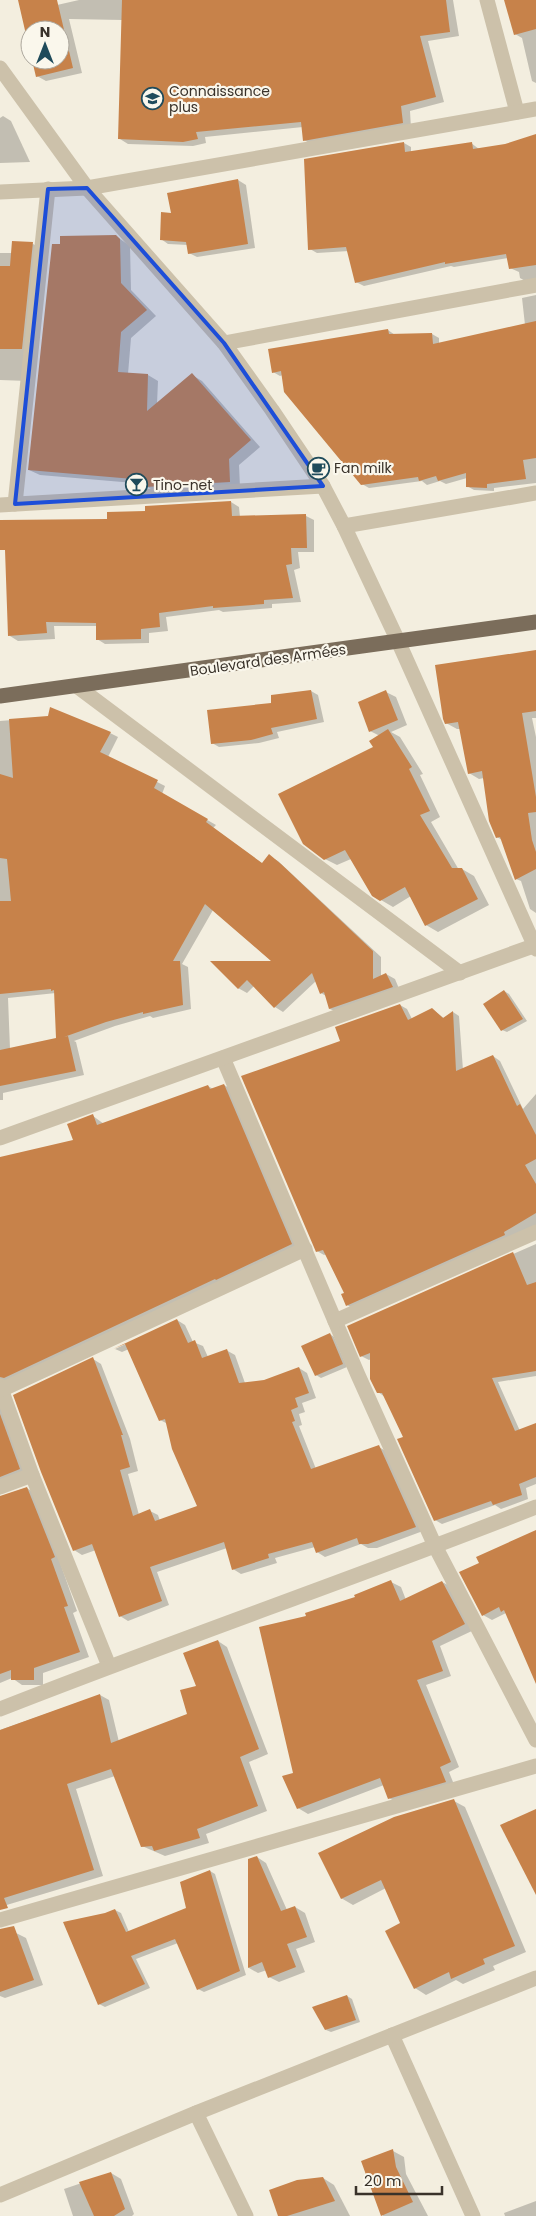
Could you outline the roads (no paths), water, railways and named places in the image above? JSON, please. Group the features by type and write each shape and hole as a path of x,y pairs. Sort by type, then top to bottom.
{"main road":[{"name":"Boulevard des Armées","path":"0,696 78,687 536,622"}],"street":[{"path":"487,0 517,112"},
{"path":"0,68 87,188 224,343 323,486 398,641 536,946 0,1138"},
{"path":"0,192 87,188 536,108"},
{"path":"15,504 48,189"},
{"path":"224,343 536,285"},
{"path":"0,505 323,486"},
{"path":"344,526 536,493"},
{"path":"78,687 460,973"},
{"path":"223,1058 335,1321 435,1546 536,1740"},
{"path":"335,1321 536,1232"},
{"path":"109,1666 32,1475 1,1388 305,1249"},
{"path":"0,1486 32,1475"},
{"path":"0,1709 109,1666 536,1507"},
{"path":"0,1920 536,1766"},
{"path":"0,2195 196,2112 536,1978"},
{"path":"392,2036 473,2216"},
{"path":"196,2112 246,2216"}],"place":[{"name":"Connaissance plus","path":"153,99"},
{"name":"Fan milk","path":"318,468"},
{"name":"Tino-net","path":"137,485"}]}
